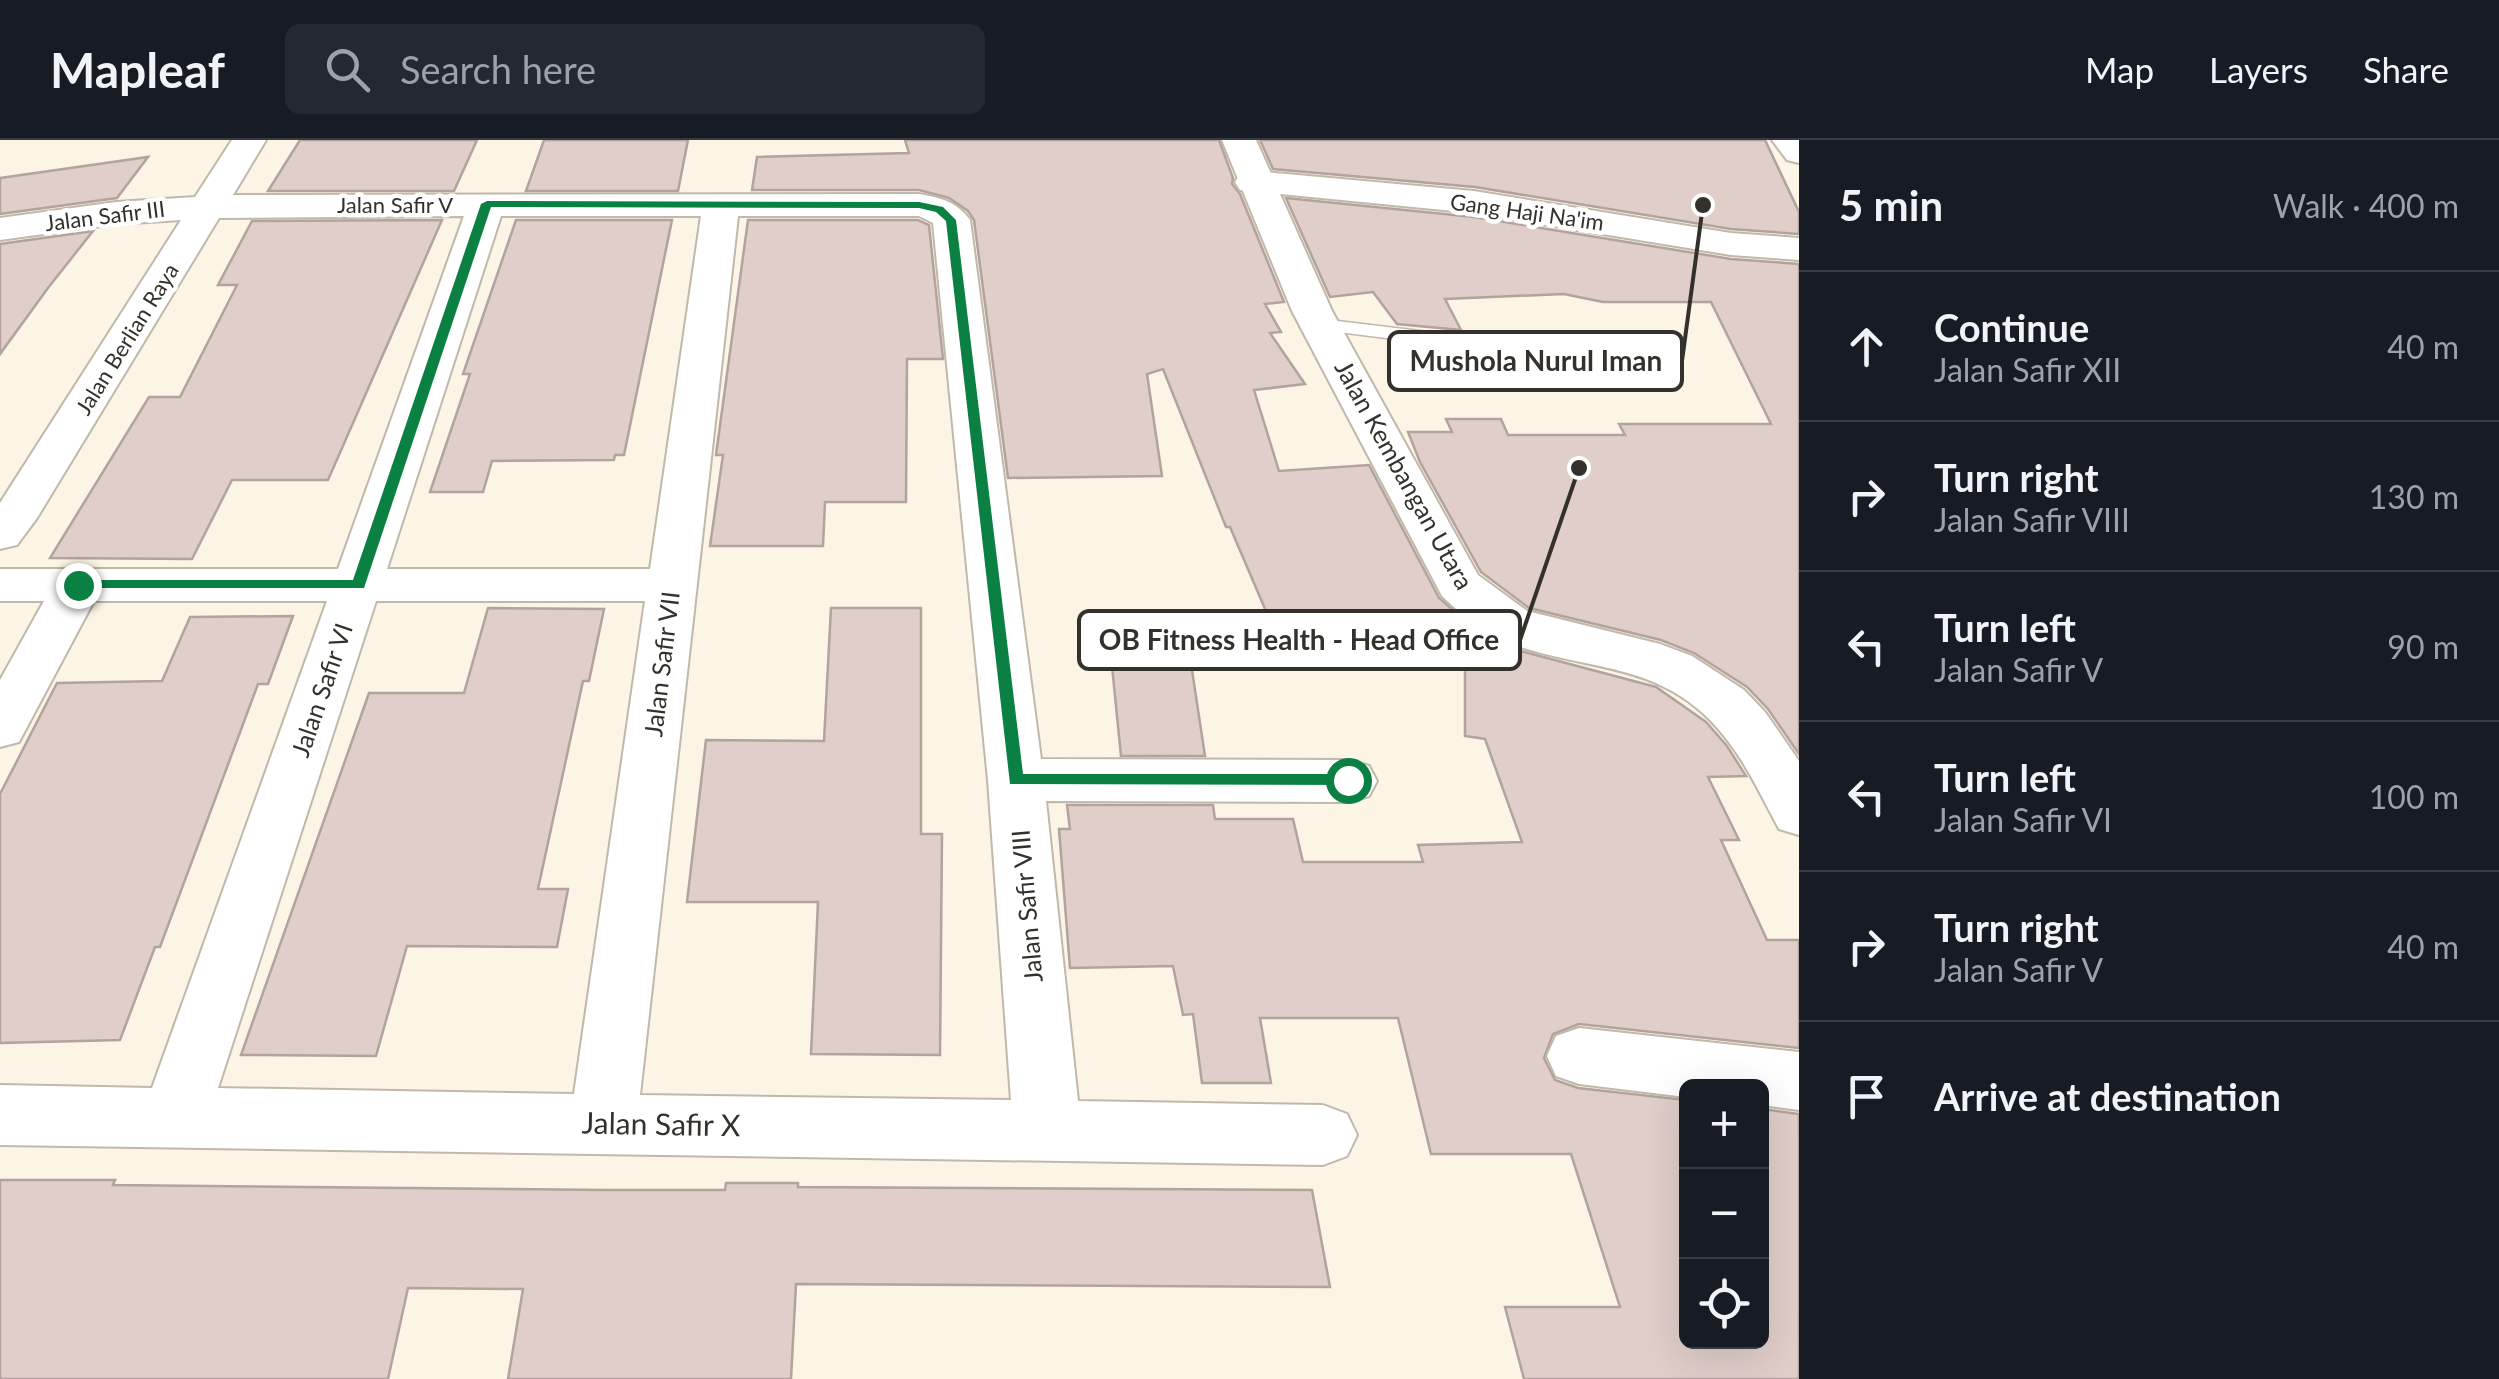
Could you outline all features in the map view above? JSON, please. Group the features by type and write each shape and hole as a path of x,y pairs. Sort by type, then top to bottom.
{"street":[{"name":"Jalan Berlian Raya","path":"10,453 210,140"},
{"name":"Jalan Berlian Raya","path":"0,534 14,518 248,140"},
{"path":"1789,140 1799,153"},
{"name":"Gang Haji Na'im","path":"1246,161 1731,244 1799,249"},
{"name":"Jalan Kembangan Utara","path":"1246,161 1322,325 1460,584 1485,610 1516,629 1649,661 1714,693 1741,715 1761,740 1799,814"},
{"name":"Jalan Safir VI","path":"176,1118 487,204"},
{"name":"Jalan Safir VII","path":"603,1124 721,204"},
{"name":"Jalan Safir V","path":"210,206 919,205 939,210"},
{"name":"Jalan Safir III","path":"0,229 210,206"},
{"name":"Jalan Safir VIII","path":"939,210 951,220 1016,780 1047,1131"},
{"path":"0,585 672,584"},
{"path":"0,728 78,585"},
{"path":"1016,780 1348,780"},
{"path":"1579,1056 1799,1081"},
{"name":"Jalan Safir X","path":"0,1115 1323,1135"}],"lane":[{"path":"1322,325 1586,356 1673,344"}],"building":[{"path":"300,140 477,140 454,191 268,191"},
{"path":"544,140 688,140 678,191 526,191"},
{"path":"905,140 1219,140 1232,184 1240,194 1284,302 1265,304 1281,332 1270,333 1305,384 1254,390 1279,471 1369,465 1439,598 1469,624 1517,650 1656,687 1706,722 1727,746 1746,776 1708,777 1739,840 1721,840 1767,940 1799,940 1799,1048 1579,1024 1553,1034 1544,1058 1555,1080 1578,1088 1679,1099 1679,1349 1769,1349 1769,1110 1799,1114 1799,1379 1524,1379 1505,1307 1620,1307 1571,1154 1431,1154 1398,1018 1260,1018 1271,1083 1202,1083 1193,1014 1183,1015 1173,966 1070,968 1059,829 1070,829 1067,805 1213,805 1215,819 1293,819 1303,862 1423,862 1418,845 1522,842 1485,739 1465,736 1465,654 1289,665 1230,527 1226,527 1163,369 1147,374 1162,476 1008,478 974,220 968,211 949,198 919,190 752,190 757,157 909,153"},
{"path":"1260,140 1765,140 1799,212 1799,234 1731,229 1475,187 1273,169"},
{"path":"148,157 117,198 0,214 0,178"},
{"path":"1286,198 1474,217 1731,259 1799,264 1799,754 1768,709 1747,687 1694,653 1661,640 1529,608 1481,572 1420,462 1408,432 1452,432 1446,419 1501,419 1508,435 1625,435 1619,424 1771,424 1711,302 1603,302 1564,294 1445,299 1461,330 1397,324 1373,292 1330,297"},
{"path":"442,220 328,480 232,480 192,559 50,558 149,397 180,397 237,285 218,285 252,221"},
{"path":"516,220 672,220 624,455 615,455 614,460 492,461 483,492 430,492 470,374 463,374"},
{"path":"748,220 918,220 929,225 943,359 907,359 906,502 825,502 823,546 710,546 723,455 716,455"},
{"path":"93,231 48,288 0,354 0,244"},
{"path":"488,608 604,609 589,681 583,681 538,889 568,889 557,947 407,946 376,1056 241,1055 369,693 464,693"},
{"path":"831,608 921,608 921,834 942,834 940,1055 811,1054 818,902 687,902 706,740 824,741"},
{"path":"293,616 268,684 258,684 160,947 155,947 120,1040 0,1043 0,794 57,683 162,681 190,617"},
{"path":"1109,636 1187,637 1205,756 1121,756"},
{"path":"0,1180 115,1180 113,1185 607,1190 725,1190 726,1183 798,1183 798,1187 1312,1190 1330,1287 796,1284 791,1379 508,1379 523,1289 408,1288 388,1379 0,1379"}],"place":[{"name":"Mushola Nurul Iman","path":"1703,205"},
{"name":"OB Fitness Health - Head Office","path":"1579,468"}],"route":[{"path":"78,585 358,584 487,204 919,205 939,210 951,220 1016,780 1348,780"}]}
